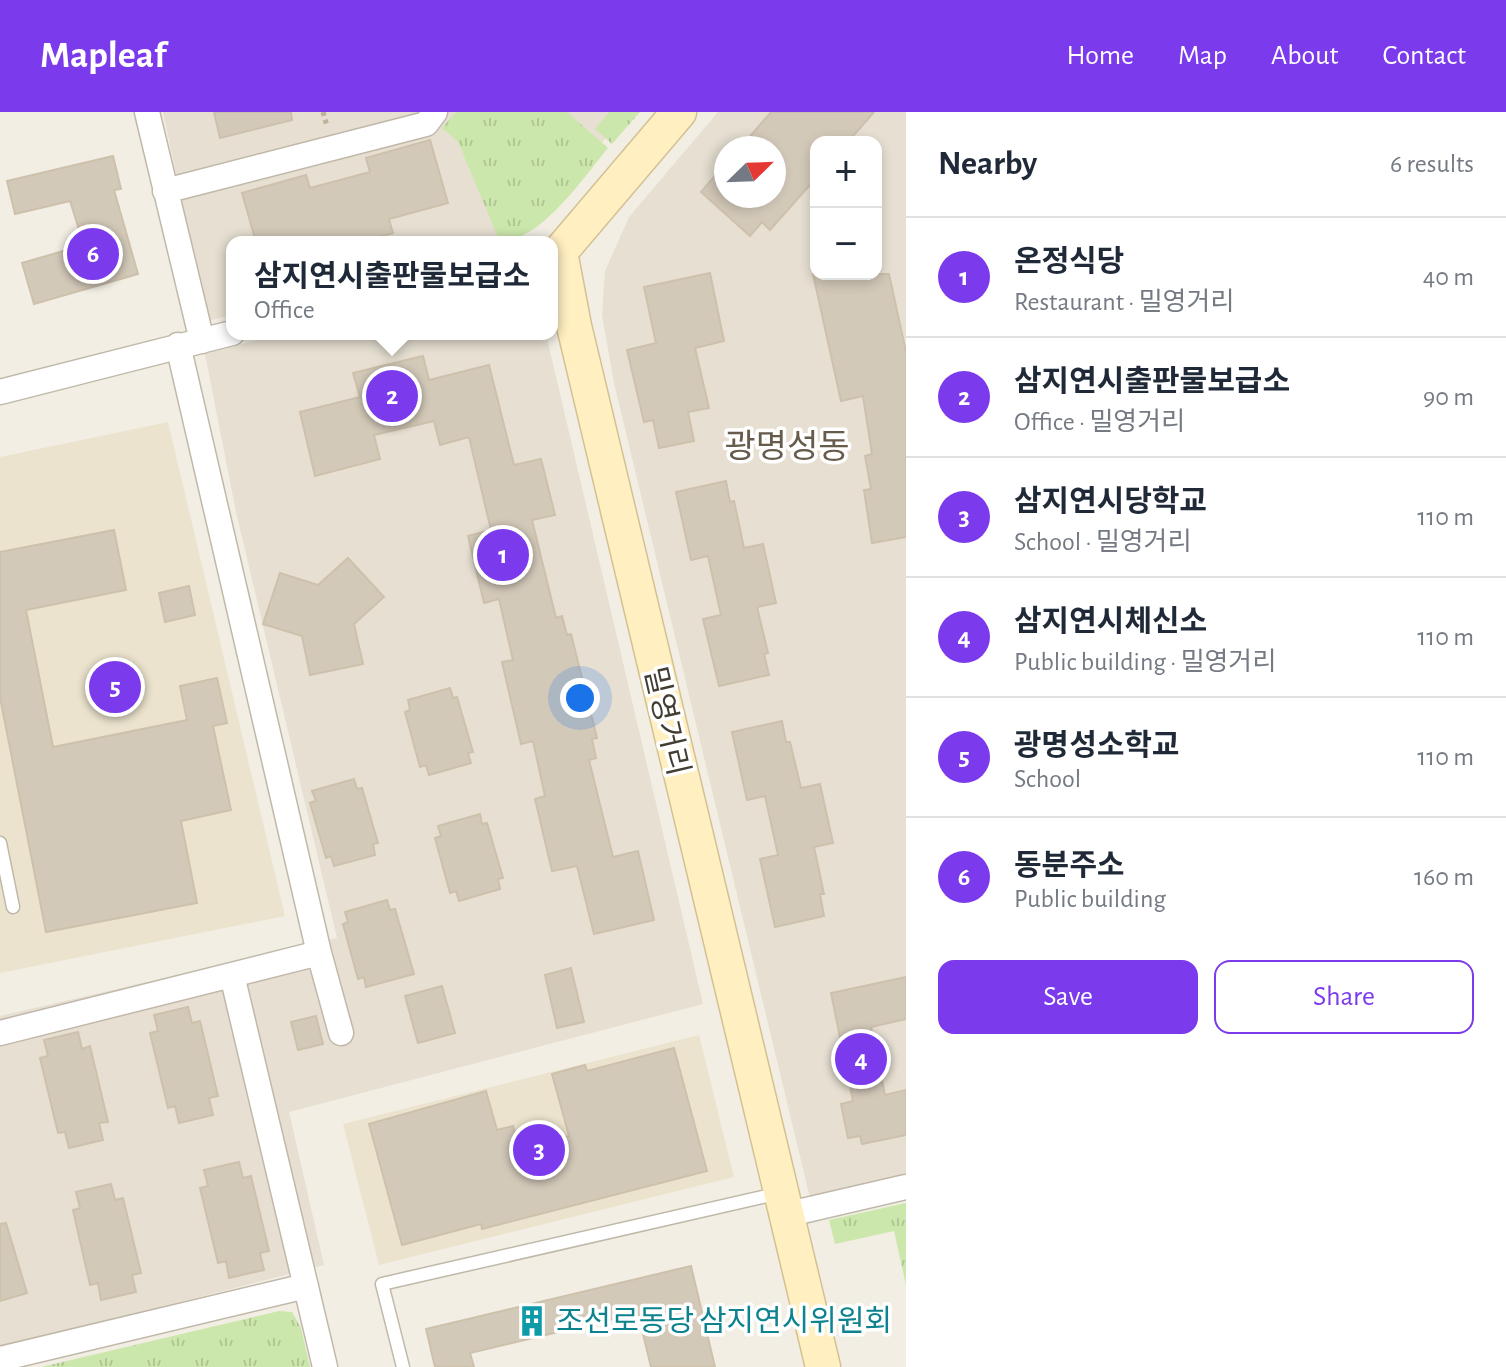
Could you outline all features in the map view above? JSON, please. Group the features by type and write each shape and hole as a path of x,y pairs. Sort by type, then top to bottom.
{"main road":[{"name":"밀영거리","path":"558,251 679,112"},
{"name":"밀영거리","path":"558,261 823,1367"}],"street":[{"path":"147,112 165,191 190,343 319,953 341,1033"},
{"path":"165,191 426,124 435,112"},
{"path":"0,392 226,334"},
{"path":"0,1033 319,953"},
{"path":"232,975 325,1367"},
{"path":"782,1204 906,1187"},
{"path":"0,1359 306,1286"}],"lane":[{"path":"0,843 13,907"},
{"path":"403,1367 382,1284 782,1204"}],"shaded area":[{"path":"163,112 627,112 538,221 510,236 226,236 226,316 207,321"},
{"path":"718,112 906,112 906,1175 810,1198 614,383 602,315 605,271 629,217"},
{"path":"258,340 547,340 703,1004 289,1112 324,1265 0,1348 0,1016 337,938 236,512 205,354"},
{"path":"168,422 285,916 0,973 0,457"},
{"path":"699,1035 734,1177 379,1265 343,1124"}],"green space":[{"path":"456,112 567,112 608,148 560,206 531,231 522,236 497,236 458,142 442,128"},
{"path":"609,112 640,112 612,144 595,129"},
{"path":"906,1203 906,1285 894,1231 835,1244 829,1220"},
{"path":"279,1311 292,1312 301,1328 310,1367 41,1367"}],"building":[{"path":"214,112 291,112 292,120 220,138"},
{"path":"771,112 874,112 853,136 810,136 810,185 770,230 762,222 750,236 719,208 786,208 786,136 750,136"},
{"path":"430,140 448,203 389,219 393,233 382,236 254,236 242,193 306,175 310,188 370,172 366,158"},
{"path":"113,156 121,189 114,190 138,274 34,304 22,263 84,245 70,201 15,214 7,181"},
{"path":"714,177 714,204 701,192"},
{"path":"710,273 724,341 695,348 709,408 688,412 694,441 659,448 653,420 644,422 627,350 656,343 644,287"},
{"path":"882,274 889,274 906,352 906,537 872,543 864,490 871,489 865,456 872,454 863,396 841,401 814,280 882,280"},
{"path":"423,356 429,380 489,365 514,465 541,459 555,515 532,520 556,618 562,616 567,635 571,634 597,738 592,739 596,758 589,760 613,857 638,851 654,920 594,934 577,866 552,871 535,799 545,796 533,741 521,744 502,662 513,660 499,599 484,603 468,536 491,530 469,437 440,445 434,421 374,435 380,459 315,476 300,412 360,397 353,373"},
{"path":"726,481 730,502 734,501 744,548 763,544 776,603 757,607 768,653 764,654 769,675 719,686 703,619 721,615 708,556 691,560 676,492"},
{"path":"114,530 126,590 26,610 53,747 187,720 180,686 217,678 227,723 213,726 231,810 181,821 197,903 46,932 0,697 0,552"},
{"path":"348,558 384,597 354,624 363,664 310,675 302,636 263,624 280,573 318,585"},
{"path":"189,586 195,615 165,622 159,593"},
{"path":"450,688 453,698 457,697 473,752 468,753 471,763 429,775 426,765 420,767 405,712 410,710 408,700"},
{"path":"782,721 801,788 820,784 833,843 814,847 824,894 820,894 824,916 775,927 760,859 778,855 765,796 747,800 732,732"},
{"path":"354,779 357,789 362,788 378,843 373,844 375,855 334,866 331,856 326,858 310,803 316,801 312,791"},
{"path":"480,814 482,824 487,823 503,878 498,879 500,889 459,901 456,891 450,893 435,838 441,836 438,826"},
{"path":"387,900 390,910 395,909 414,974 366,987 364,977 358,979 343,924 348,922 345,912"},
{"path":"571,968 584,1022 557,1028 545,975"},
{"path":"906,977 906,1019 871,1027 885,1095 906,1090 906,1135 862,1144 860,1136 848,1138 841,1104 853,1101 831,993"},
{"path":"442,986 455,1033 418,1043 405,996"},
{"path":"188,1007 192,1023 200,1021 218,1096 209,1098 213,1115 179,1123 175,1106 168,1108 150,1033 158,1031 154,1015"},
{"path":"316,1016 323,1044 298,1050 291,1022"},
{"path":"78,1032 82,1049 90,1046 108,1122 99,1123 103,1140 69,1148 65,1132 58,1133 40,1058 48,1056 44,1040"},
{"path":"674,1048 707,1171 482,1229 481,1224 402,1245 369,1124 486,1091 497,1130 513,1126 519,1150 569,1136 552,1074 585,1065 587,1071"},
{"path":"239,1162 243,1178 251,1176 269,1251 260,1253 264,1270 229,1278 226,1261 218,1263 200,1188 208,1186 204,1170"},
{"path":"111,1184 115,1200 123,1198 141,1273 132,1275 136,1292 101,1300 98,1283 90,1285 73,1210 80,1208 76,1192"},
{"path":"6,1223 27,1293 0,1301 0,1224"},
{"name":"조선로동당 삼지연시위원회","path":"691,1266 715,1367 651,1367 638,1313 470,1353 474,1367 435,1367 426,1329"}],"place":[{"name":"동분주소","path":"93,254"},
{"name":"삼지연시출판물보급소","path":"392,396"},
{"name":"온정식당","path":"503,555"},
{"name":"광명성소학교","path":"115,687"},
{"name":"삼지연시체신소","path":"861,1059"},
{"name":"삼지연시당학교","path":"539,1150"},
{"name":"조선로동당 삼지연시위원회","path":"532,1321"}],"district":[{"name":"광명성동","path":"787,446"}]}
